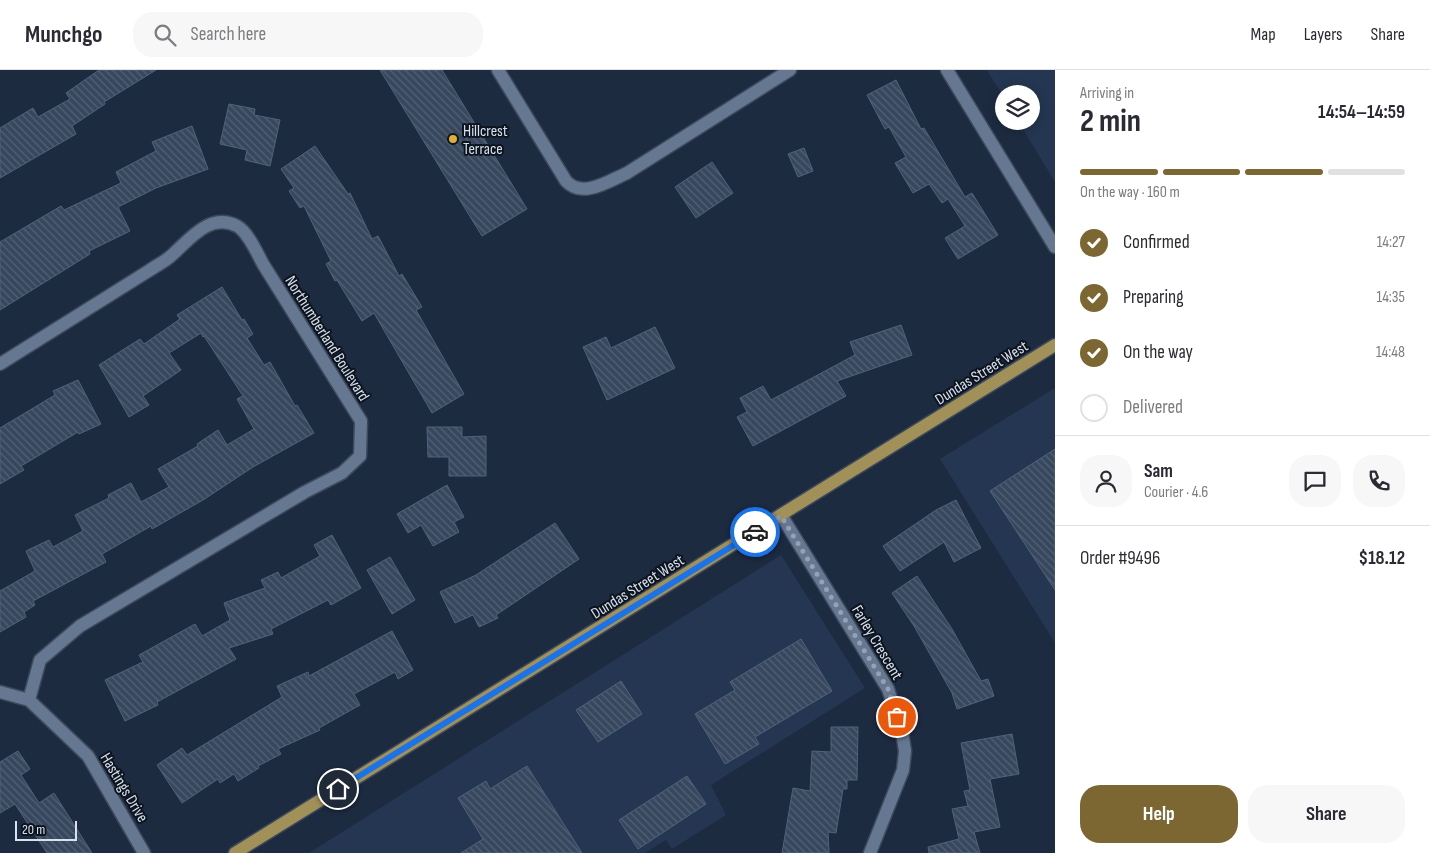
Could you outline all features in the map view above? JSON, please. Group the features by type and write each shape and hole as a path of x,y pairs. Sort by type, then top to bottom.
{"main road":[{"name":"Dundas Street West","path":"235,853 781,516 1055,344"}],"street":[{"path":"498,70 566,181 570,186 583,189 600,186 627,173 790,70"},
{"path":"947,70 1055,247"},
{"name":"Northumberland Boulevard","path":"0,364 172,256 186,240 206,225 224,222 238,226 250,240 361,421 360,456 342,473 306,492 80,626 40,660 29,700"},
{"name":"Farley Crescent","path":"781,516 888,689 902,732 905,751 903,770 870,853"},
{"name":"Hastings Drive","path":"0,692 29,700 88,756 144,853"}],"shaded area":[{"path":"987,70 1055,70 1055,182 1023,130 1040,130 1040,85 996,85"},
{"path":"1055,388 1055,643 940,459"},
{"path":"781,555 865,688 711,785 726,815 672,849 666,840 645,853 309,853"}],"building":[{"path":"99,70 156,70 104,102 105,104 72,126 76,134 0,178 0,128 33,108 38,117 70,99 66,93"},
{"name":"Hillcrest Terrace","path":"380,70 442,70 527,209 482,236"},
{"path":"896,80 921,129 924,128 965,197 972,193 998,235 958,259 945,238 965,226 948,199 942,203 929,184 913,193 895,163 906,157 889,127 885,129 867,95"},
{"path":"229,104 255,109 254,115 280,120 270,166 245,160 247,150 220,144"},
{"path":"192,126 208,169 156,188 118,207 130,231 89,251 90,254 0,310 0,242 61,206 64,210 121,183 116,172 156,151 152,142"},
{"path":"315,146 348,194 350,193 372,239 378,236 399,276 402,274 422,307 416,310 464,394 432,413 374,313 362,321 337,280 335,281 326,264 331,261 304,206 300,208 289,191 294,188 281,169"},
{"path":"804,148 813,171 798,177 788,154"},
{"path":"712,162 733,193 696,218 675,187"},
{"path":"222,287 253,334 247,338 264,365 270,362 295,406 297,405 314,433 253,467 203,500 152,529 151,526 102,554 106,562 33,601 35,605 24,612 26,617 0,632 0,591 35,571 26,551 49,540 53,547 83,531 75,515 109,498 108,495 131,483 141,502 169,487 158,469 198,446 197,444 218,430 227,445 254,429 237,399 243,396 201,333 169,353 181,370 143,396 149,405 129,417 99,365 140,339 144,344 180,319 177,315"},
{"path":"901,325 912,355 837,381 846,396 753,446 737,417 747,412 740,398 763,386 771,400 855,355 850,342"},
{"path":"655,327 675,368 607,400 583,347 606,337 611,348"},
{"path":"78,380 101,424 79,434 78,432 21,466 24,470 0,484 0,428 55,395 53,391"},
{"path":"427,427 462,427 462,437 486,436 486,476 449,476 449,457 428,457"},
{"path":"1055,449 1055,590 990,491"},
{"path":"447,485 464,517 454,522 459,532 433,546 421,525 408,533 397,514"},
{"path":"956,500 981,548 954,562 944,542 900,571 883,546 936,510"},
{"path":"555,523 579,559 496,615 498,618 479,627 473,615 455,623 440,592 476,575"},
{"path":"332,535 361,588 331,605 328,600 271,629 273,634 229,648 236,659 157,702 158,705 125,721 105,680 143,662 139,655 195,624 202,636 230,620 224,603 265,588 261,580 278,572 281,578 320,556 314,545"},
{"path":"390,557 415,600 392,614 367,570"},
{"path":"917,576 952,629 981,681 988,679 994,696 957,709 952,693 914,626 892,593"},
{"path":"392,631 413,670 398,679 395,672 354,694 360,705 319,728 320,730 278,749 281,754 258,766 259,768 238,781 234,774 220,783 218,779 182,803 157,765 182,748 187,755 282,697 277,686 308,672 309,676"},
{"path":"801,639 832,691 755,737 759,744 725,764 695,714 735,690 730,682"},
{"path":"621,681 642,714 598,742 576,710"},
{"path":"831,727 858,727 857,780 847,780 847,789 843,789 836,833 828,832 829,853 782,853 793,788 810,791 812,751 831,752"},
{"path":"1012,734 1019,774 990,779 1000,827 974,832 980,853 929,853 928,847 959,839 952,809 968,806 964,791 970,790 961,743"},
{"path":"18,751 30,769 21,775 39,803 54,793 92,853 47,853 15,804 0,813 0,762"},
{"path":"527,766 582,853 461,853 483,839 458,798 486,781 490,789"},
{"path":"687,776 706,804 638,849 619,820"}],"way so far":[{"path":"755,532 781,516 888,689 897,717"}],"place":[{"name":"Hillcrest Terrace","path":"453,139"}],"route":[{"path":"338,789 755,532"}]}
